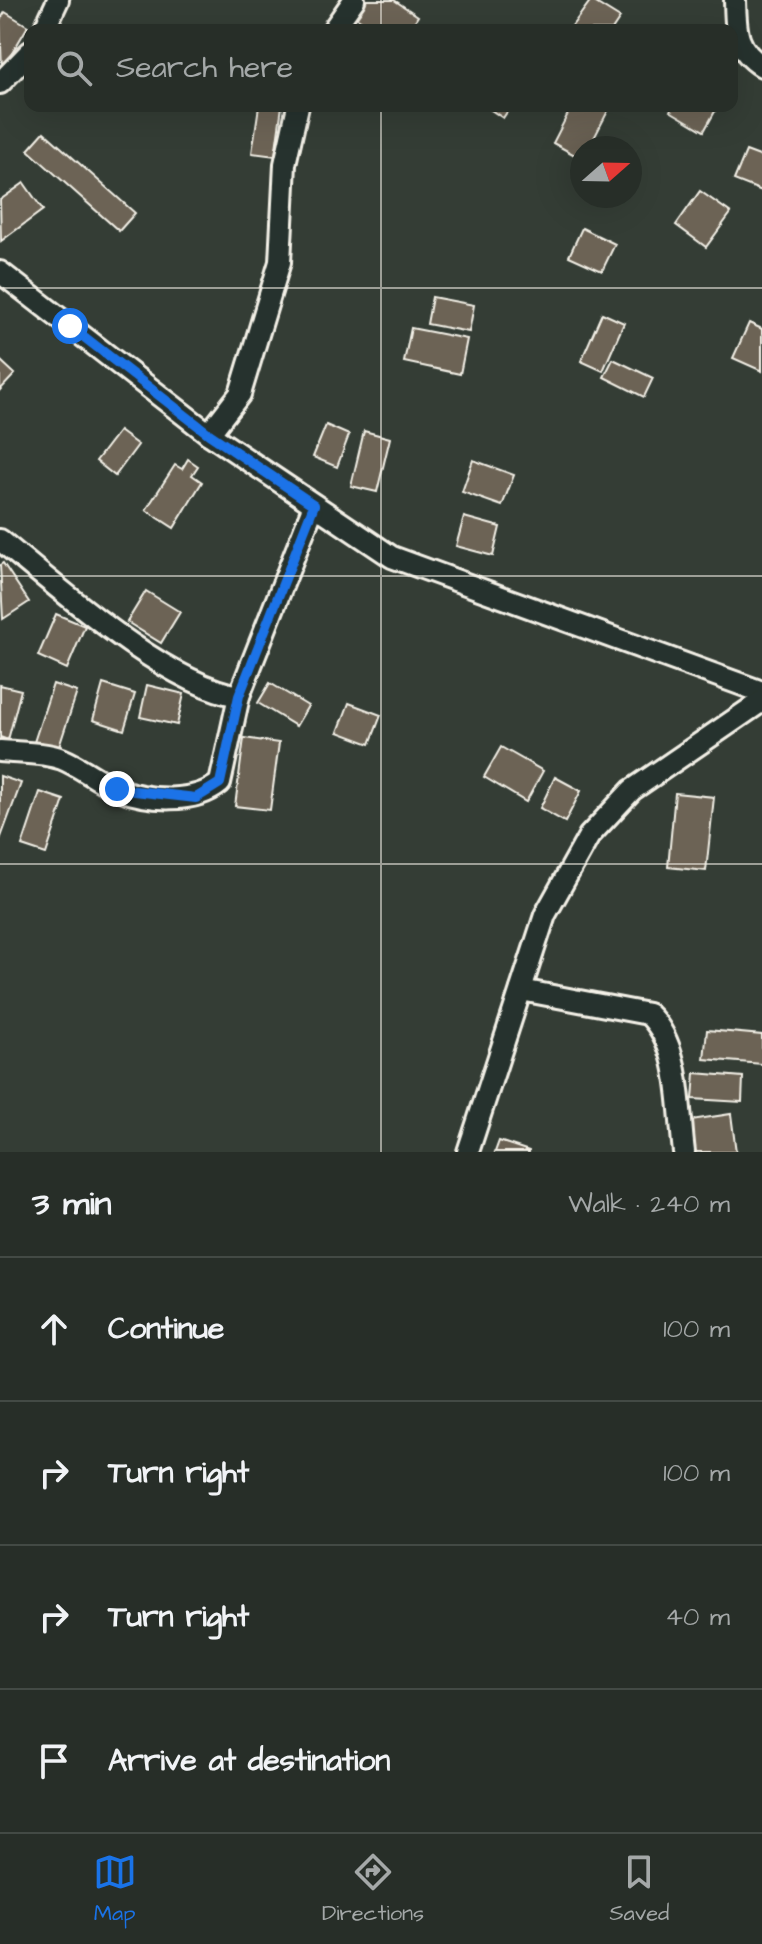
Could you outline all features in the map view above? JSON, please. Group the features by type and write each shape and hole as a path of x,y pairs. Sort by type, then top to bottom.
{"street":[{"path":"47,24 58,0"},
{"path":"337,24 354,0"},
{"path":"735,0 736,24"},
{"path":"738,41 740,47 762,66"},
{"path":"0,83 24,58"},
{"path":"209,434 240,394 280,262 285,164 297,112"},
{"path":"0,272 209,434 392,557 762,692"},
{"path":"0,751 63,759 117,789 134,794 196,798 220,783 239,696 314,505"},
{"path":"0,540 95,617 200,687 239,696"},
{"path":"468,1152 556,890 597,827 632,790 762,701"},
{"path":"521,990 648,1014 660,1025 670,1045 684,1152"}],"building":[{"path":"367,0 394,0 418,16 413,24 367,24 356,17"},
{"path":"591,0 620,18 616,24 573,24"},
{"path":"5,12 25,24 24,33 2,70 0,20"},
{"path":"258,112 281,112 275,156 252,153"},
{"path":"569,112 607,112 595,136 570,136 570,152 553,143"},
{"path":"672,112 715,112 704,131"},
{"path":"44,132 135,213 119,231 28,150"},
{"path":"746,151 762,157 762,191 734,180"},
{"path":"24,183 43,210 1,241 0,200"},
{"path":"700,191 731,213 706,247 676,225"},
{"path":"582,228 615,244 602,271 569,256"},
{"path":"432,297 474,305 469,332 427,324"},
{"path":"602,313 624,323 603,371 581,361"},
{"path":"749,323 762,329 762,371 733,358"},
{"path":"411,328 467,339 460,374 404,362"},
{"path":"613,359 653,378 644,397 604,377"},
{"path":"0,360 15,374 0,390"},
{"path":"326,425 349,435 337,467 313,457"},
{"path":"119,431 138,445 115,476 96,461"},
{"path":"364,431 390,438 377,492 351,486"},
{"path":"188,459 198,466 192,475 202,482 174,528 146,510 175,465 182,469"},
{"path":"473,460 514,475 502,506 462,492"},
{"path":"464,517 500,527 493,556 456,546"},
{"path":"3,563 29,602 3,619 0,565"},
{"path":"146,591 180,612 161,643 127,622"},
{"path":"56,614 85,626 67,669 38,656"},
{"path":"270,683 308,706 296,726 258,703"},
{"path":"53,684 77,692 58,750 34,742"},
{"path":"103,684 135,694 124,730 93,720"},
{"path":"0,685 21,690 8,740 0,737"},
{"path":"147,685 184,694 177,725 140,717"},
{"path":"349,703 381,715 370,744 338,732"},
{"path":"244,738 279,743 270,810 235,806"},
{"path":"501,747 543,771 526,802 484,777"},
{"path":"0,776 21,783 0,840"},
{"path":"555,777 581,791 565,822 540,808"},
{"path":"40,792 64,800 46,854 22,846"},
{"path":"675,793 714,797 706,871 668,867"},
{"path":"707,1030 762,1035 762,1064 704,1059"},
{"path":"695,1073 743,1077 742,1102 693,1099"},
{"path":"731,1114 736,1152 695,1152 691,1120"},
{"path":"499,1141 529,1151 529,1152 495,1152"}],"route":[{"path":"70,326 209,434 314,505 239,696 220,783 196,798 134,794 117,789"}]}
